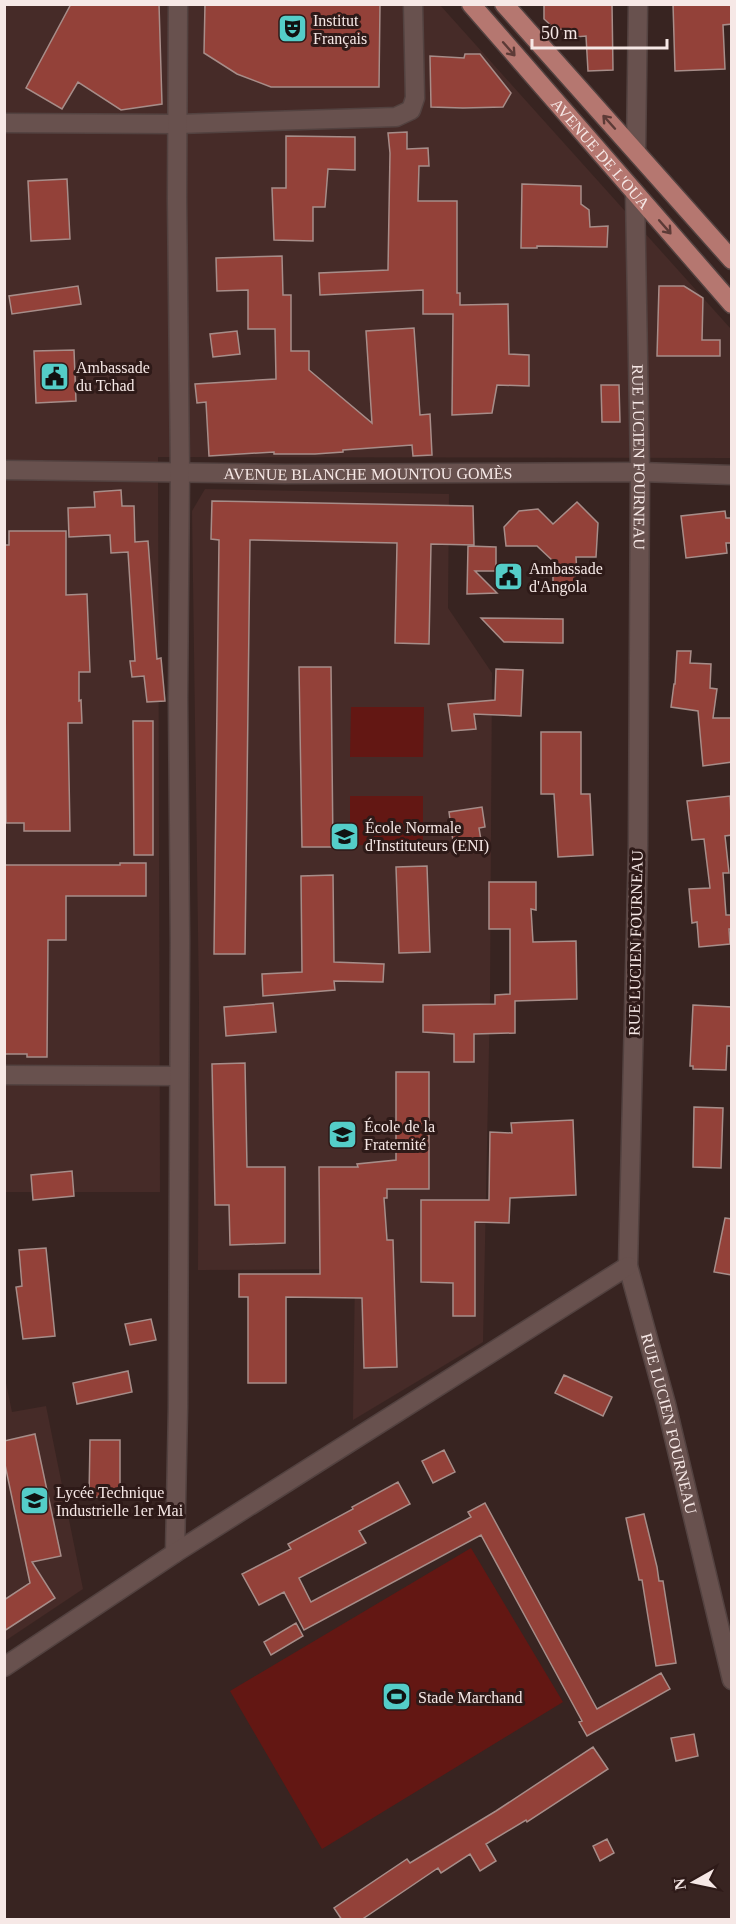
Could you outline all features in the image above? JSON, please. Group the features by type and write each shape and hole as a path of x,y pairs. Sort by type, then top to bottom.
{"main road":[{"name":"AVENUE DE L'OUA","path":"471,4 732,304"},
{"name":"AVENUE DE L'OUA","path":"504,4 732,260"}],"street":[{"path":"175,1553 179,1076 178,4"},
{"path":"4,123 178,123 396,117 411,110 415,98 413,4"},
{"path":"636,151 638,4"},
{"name":"RUE LUCIEN FOURNEAU","path":"635,193 640,472 638,846 628,1266 666,1404 732,1680"},
{"name":"AVENUE BLANCHE MOUNTOU GOMÈS","path":"4,470 285,474 640,472 732,475"},
{"path":"4,1075 179,1076"},
{"path":"4,1666 175,1553 628,1266"}],"shaded area":[{"path":"5,5 440,5 731,329 731,458 158,457 160,1192 5,1192"},
{"name":"École Normale d'Instituteurs (ENI)","path":"205,489 449,494 448,608 492,673 490,999 483,1342 353,1420 355,1269 198,1270 199,1001 192,511"},
{"path":"351,707 424,707 423,757 350,757"},
{"path":"350,796 423,796 423,846 350,845"},
{"name":"Lycée Technique Industrielle 1er Mai","path":"4,1373 12,1412 46,1406 83,1589 5,1641"},
{"name":"Stade Marchand","path":"471,1548 563,1702 322,1849 230,1691"}],"building":[{"path":"71,4 159,4 162,104 121,110 78,82 62,109 26,88"},
{"name":"Institut Français","path":"205,4 380,4 379,87 271,87 237,74 204,53"},
{"path":"544,4 612,4 613,70 588,71 586,36 564,38 563,29 556,30 544,19"},
{"path":"673,4 732,4 732,24 723,25 725,69 675,71"},
{"path":"465,54 480,54 511,93 503,107 431,107 430,56 464,58"},
{"path":"407,132 407,149 428,148 429,166 419,166 418,201 457,201 457,293 460,293 460,305 508,304 509,354 529,355 529,386 497,385 492,413 452,415 453,314 423,314 423,290 320,295 319,273 388,270 390,153 388,133"},
{"path":"286,136 355,137 355,170 328,169 325,207 313,207 313,241 274,240 272,188 286,188"},
{"path":"67,179 70,239 31,241 28,181"},
{"path":"522,184 581,186 581,204 589,210 590,227 608,226 607,247 537,246 537,248 521,248"},
{"path":"282,256 283,295 291,295 291,351 309,351 309,370 372,423 366,331 414,328 420,415 430,414 432,455 413,456 412,445 315,454 274,454 274,452 209,456 206,402 197,403 195,384 276,379 275,329 248,329 248,290 217,291 216,258"},
{"path":"78,286 81,304 12,314 9,296"},
{"path":"659,286 684,286 703,298 702,340 720,340 720,356 657,356"},
{"path":"237,331 240,354 213,357 210,334"},
{"name":"Ambassade du Tchad","path":"74,350 76,401 36,403 34,351"},
{"path":"601,385 619,385 620,422 602,422"},
{"path":"121,490 122,506 134,506 135,542 148,541 157,659 161,658 165,701 147,702 144,676 132,677 130,661 135,661 128,552 111,553 110,535 69,537 68,508 95,507 94,492"},
{"path":"212,501 473,506 474,545 431,544 429,644 395,643 397,543 250,540 245,954 214,954 219,540 211,539"},
{"path":"577,502 598,523 596,557 576,557 578,592 553,592 553,561 537,546 506,546 504,527 519,511 538,509 553,524"},
{"path":"725,511 726,518 732,518 732,543 726,543 727,553 686,558 681,516"},
{"path":"9,531 66,531 66,595 87,594 90,672 79,672 82,723 68,723 70,831 24,831 24,823 6,823 4,545 9,545"},
{"path":"468,546 496,547 496,571 475,571 497,593 467,594"},
{"path":"481,618 563,619 563,643 504,642"},
{"path":"677,651 691,651 690,663 711,664 710,688 717,689 713,718 732,718 732,762 703,766 698,711 671,707"},
{"path":"299,667 331,667 333,847 302,847"},
{"path":"496,669 523,670 521,716 474,714 476,729 452,731 448,704 495,700"},
{"path":"133,721 153,721 153,855 134,855"},
{"path":"541,732 581,732 581,794 590,794 593,855 558,857 554,794 541,794"},
{"path":"730,796 732,835 725,836 729,873 723,873 726,915 732,915 732,929 729,929 730,944 699,947 697,922 692,923 689,889 710,888 704,839 692,840 687,801"},
{"path":"482,807 485,827 479,828 482,846 454,849 449,812"},
{"path":"120,863 146,863 146,896 66,896 66,940 48,940 47,1057 4,1054 4,865 120,865"},
{"path":"427,866 430,952 399,953 396,867"},
{"path":"333,875 334,962 384,964 383,982 334,981 335,990 263,996 262,974 302,972 301,876"},
{"path":"489,882 536,882 536,910 531,909 533,942 576,941 577,999 515,1001 515,1033 474,1034 474,1062 454,1062 454,1034 423,1032 423,1005 495,1004 495,995 510,994 510,929 489,929"},
{"path":"273,1003 276,1032 226,1036 224,1007"},
{"path":"693,1005 732,1007 732,1046 727,1046 726,1070 693,1069 693,1066 690,1066"},
{"path":"245,1063 247,1167 285,1167 285,1243 230,1245 229,1205 215,1205 212,1064"},
{"path":"396,1072 429,1072 429,1189 387,1189 387,1198 384,1198 387,1240 393,1240 397,1367 364,1368 362,1298 286,1297 286,1383 248,1383 248,1297 239,1297 239,1274 320,1274 319,1167 358,1167 357,1164 396,1160"},
{"path":"694,1107 723,1108 721,1168 693,1167"},
{"path":"573,1120 576,1195 510,1198 509,1223 475,1222 475,1316 453,1316 453,1283 421,1282 421,1200 489,1200 490,1132 512,1133 511,1123"},
{"path":"72,1171 74,1196 33,1200 31,1175"},
{"path":"725,1218 732,1219 732,1275 714,1272"},
{"path":"46,1248 55,1336 23,1339 16,1287 22,1286 19,1250"},
{"path":"151,1319 156,1340 130,1345 125,1324"},
{"path":"128,1371 132,1392 77,1404 73,1383"},
{"path":"564,1375 612,1397 603,1416 555,1393"},
{"path":"35,1434 61,1556 32,1562 55,1598 4,1631 4,1600 30,1583 4,1460 4,1441"},
{"path":"90,1440 120,1440 120,1498 89,1497"},
{"path":"444,1450 455,1472 433,1483 422,1461"},
{"path":"398,1482 410,1504 359,1531 366,1543 299,1578 311,1602 471,1517 468,1512 485,1503 597,1709 661,1673 670,1689 587,1736 579,1722 582,1721 481,1535 304,1630 284,1592 259,1605 242,1574 291,1549 288,1544"},
{"path":"644,1514 659,1581 663,1581 676,1663 656,1666 642,1580 639,1580 626,1518"},
{"path":"296,1623 303,1636 271,1655 264,1642"},
{"path":"694,1734 698,1756 676,1761 671,1738"},
{"path":"593,1747 608,1769 527,1822 526,1820 486,1844 496,1861 480,1871 470,1854 441,1873 438,1868 361,1920 342,1920 334,1908 407,1859 410,1863 496,1811"},
{"path":"607,1839 614,1853 600,1861 593,1846"}],"place":[{"name":"Institut Français","path":"292,29"},
{"name":"Ambassade du Tchad","path":"55,376"},
{"name":"Ambassade d'Angola","path":"508,577"},
{"name":"École Normale d'Instituteurs (ENI)","path":"344,836"},
{"name":"École de la Fraternité","path":"343,1135"},
{"name":"Lycée Technique Industrielle 1er Mai","path":"35,1501"},
{"name":"Stade Marchand","path":"397,1697"}]}
